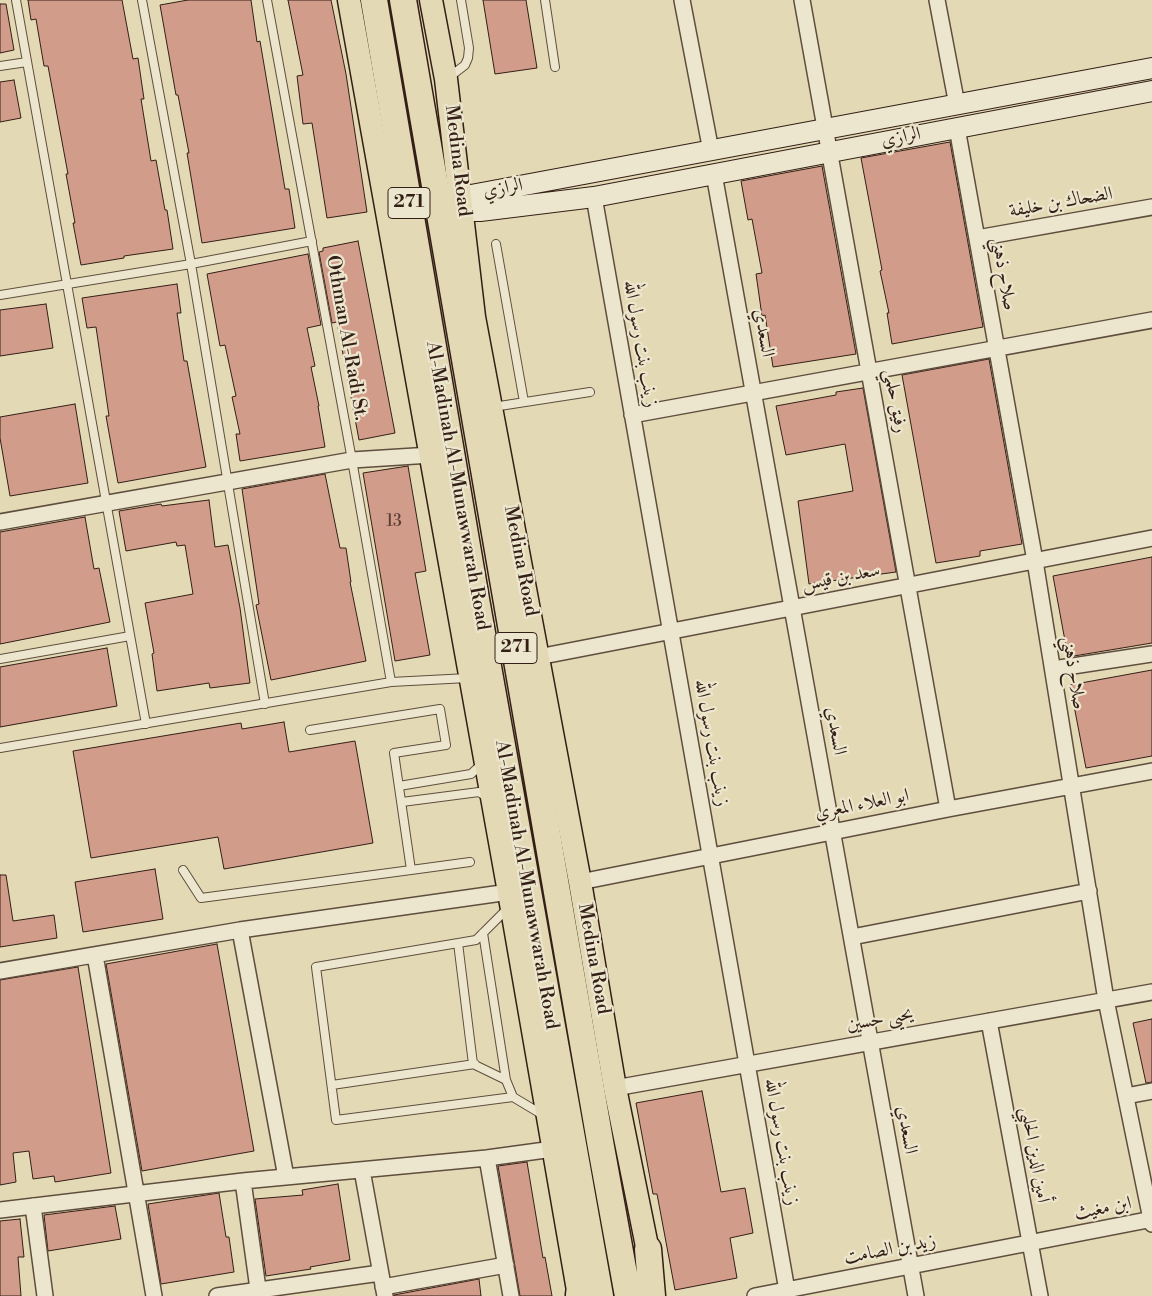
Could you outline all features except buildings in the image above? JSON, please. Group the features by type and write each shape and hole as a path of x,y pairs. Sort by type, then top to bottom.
{"highway":[{"path":"361,0 404,173"},
{"name":"Al-Madinah Al-Munawwarah Road","path":"374,0 456,489 584,1296"},
{"name":"Al-Madinah Al-Munawwarah Road","path":"403,0 628,1296"},
{"path":"648,1249 652,1296"}],"main road":[{"path":"349,0 510,898 547,1117 584,1296"},
{"path":"422,0 434,177"},
{"name":"Medina Road","path":"431,0 446,79 474,317 580,882 615,1088 657,1296"},
{"path":"456,489 491,797"},
{"path":"528,721 584,912"}],"street":[{"path":"682,0 710,152"},
{"name":"رفيق حلمي","path":"802,0 948,809"},
{"path":"937,0 957,105"},
{"name":"الرازي","path":"1152,68 710,152 471,195 463,211 480,211 594,197 1152,90"},
{"name":"صلاح ذهني","path":"957,128 1035,561 1106,1000 1152,1221"},
{"path":"652,162 657,185"},
{"name":"السعدي","path":"714,174 916,1296"},
{"name":"زينب بنت رسول الله","path":"594,197 787,1293"},
{"name":"الضحاك بن خليفة","path":"977,238 1152,207"},
{"path":"632,415 1152,320"},
{"path":"0,522 352,460 431,455"},
{"name":"سعد بن قيس","path":"538,657 1152,538"},
{"path":"1053,670 1152,654"},
{"name":"ابو العلاء المعري","path":"580,882 948,809 1152,771"},
{"path":"852,938 1089,891"},
{"path":"0,971 240,930 510,898"},
{"path":"240,930 286,1177"},
{"path":"95,955 154,1296"},
{"name":"يحيى حسين","path":"615,1088 1152,992"},
{"name":"أمين الدين الحلبي","path":"989,1021 1040,1296"},
{"path":"1126,1096 1152,1091"},
{"path":"0,1210 243,1181 553,1150"},
{"path":"488,1158 511,1296"},
{"path":"362,1170 383,1285"},
{"path":"243,1181 259,1293"},
{"path":"34,1206 45,1296"},
{"name":"ابن مغيث","path":"1031,1244 1152,1221"},
{"name":"زيد بن الصامت","path":"755,1296 787,1293 910,1266 1031,1244"},
{"path":"217,1296 383,1285 506,1265"}],"lane":[{"path":"16,0 146,724"},
{"path":"142,0 191,264 265,704"},
{"name":"Othman Al-Radi St.","path":"267,0 391,682"},
{"path":"446,79 465,65 468,58 469,48 461,0"},
{"path":"545,0 555,67"},
{"path":"0,66 27,62"},
{"path":"0,295 191,264 312,241"},
{"path":"496,244 524,402"},
{"path":"491,407 590,392"},
{"path":"0,659 130,636"},
{"path":"0,748 391,682 470,678"},
{"path":"310,730 440,710 446,745 394,753 411,870"},
{"path":"399,786 471,774 485,762"},
{"path":"402,802 480,792 491,797"},
{"path":"183,870 201,898 470,862"},
{"path":"510,898 476,940 316,967 336,1120 513,1097"},
{"path":"483,933 506,1080 513,1097 547,1117"},
{"path":"458,943 473,1064 506,1080"},
{"path":"332,1085 475,1064"}]}
